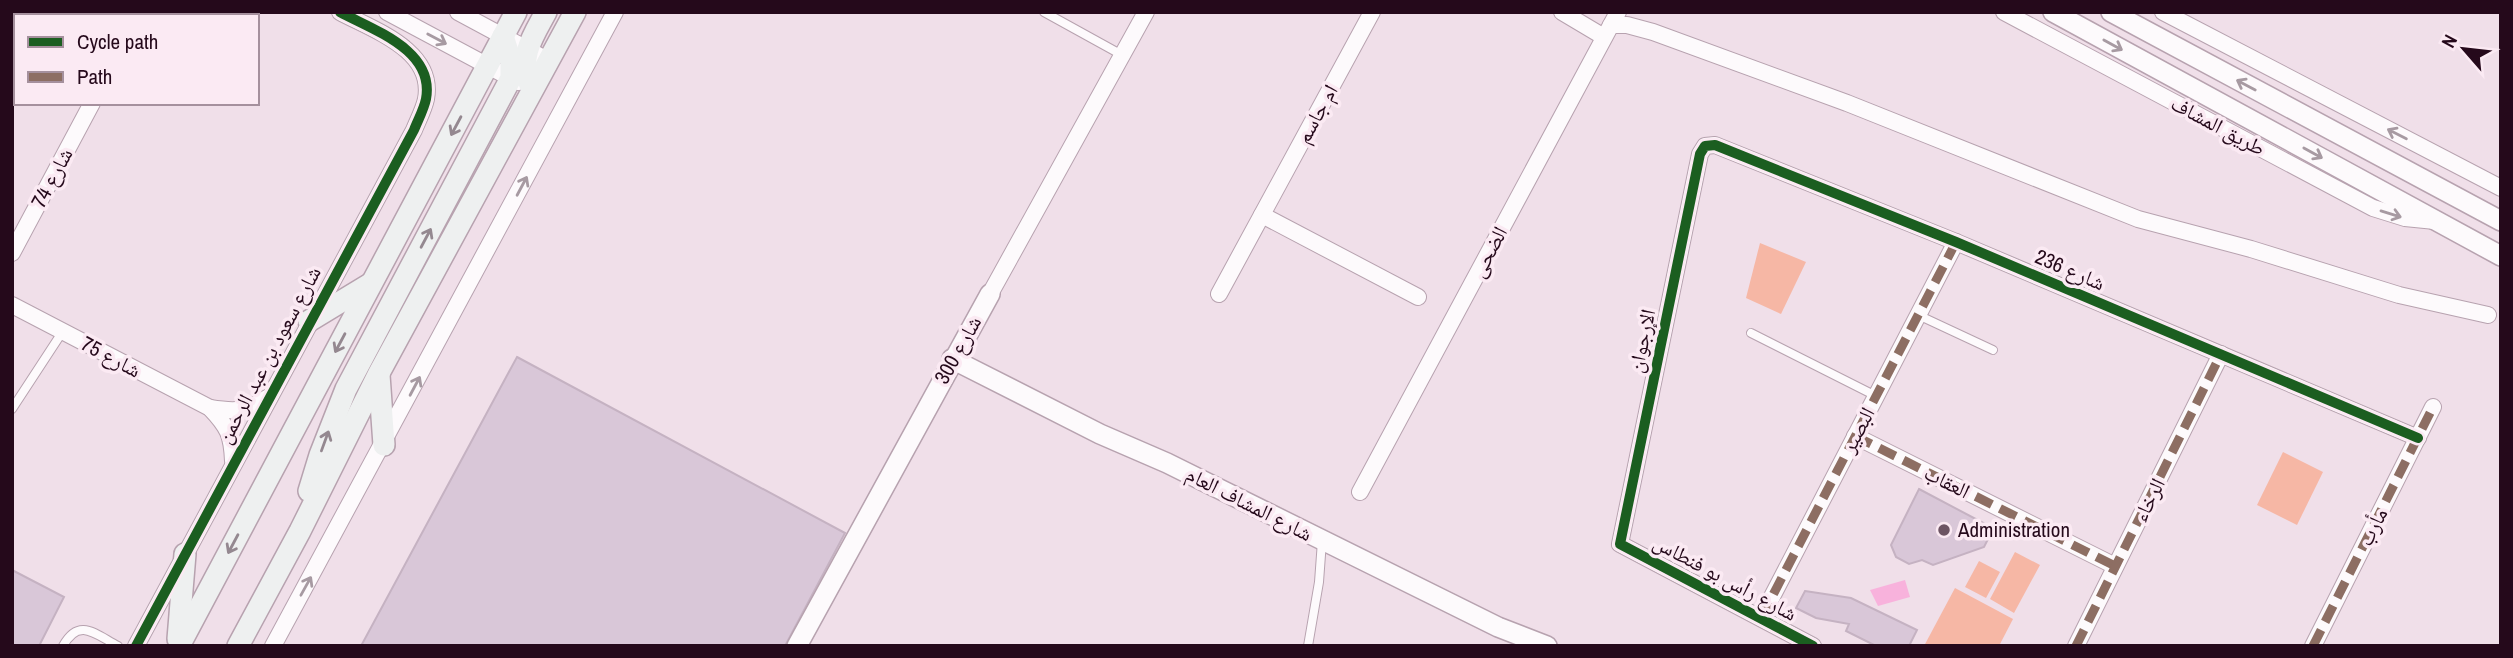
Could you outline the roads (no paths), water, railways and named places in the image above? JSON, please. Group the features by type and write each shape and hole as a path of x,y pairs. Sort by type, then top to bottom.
{"main road":[{"path":"178,646 516,12"},
{"path":"533,90 526,70 527,49 546,12"},
{"path":"238,646 300,531 379,373 575,12"},
{"path":"300,531 320,455 346,389 510,78 510,52 503,36"},
{"path":"309,321 372,283"},
{"path":"379,373 384,444"},
{"path":"178,646 185,554"}],"street":[{"name":"شارع سعود بن عبد الرحمن","path":"136,646 414,130 426,97 421,66 412,53 340,12"},
{"path":"387,12 533,90"},
{"path":"458,12 549,61"},
{"path":"273,646 615,12"},
{"name":"شارع 300","path":"797,646 952,359 1146,12"},
{"name":"ام جاسم","path":"1219,294 1372,12"},
{"path":"1562,12 1653,32 1847,103 2138,219 2251,249 2399,295 2488,315"},
{"name":"طريق المشاف","path":"2004,12 2373,208 2405,218 2438,221"},
{"name":"طريق المشاف","path":"2053,12 2501,256"},
{"path":"2111,12 2501,221"},
{"path":"2163,12 2501,188"},
{"name":"الضحى","path":"1360,492 1611,24"},
{"name":"شارع 74","path":"12,253 91,105"},
{"name":"شارع 236","path":"1705,146 1714,145 1956,243 2418,438"},
{"name":"الإرجوان","path":"1620,544 1700,154 1705,146"},
{"path":"1262,215 1418,297"},
{"name":"البصير","path":"1761,618 1956,243"},
{"name":"شارع 75","path":"12,305 210,408 232,412 250,409 268,397"},
{"name":"الرخاء","path":"2076,646 2221,354"},
{"name":"شارع المشاف العام","path":"952,359 1100,434 1167,463 1498,627 1547,646"},
{"name":"مأرب","path":"2313,646 2432,407"},
{"name":"شارع 75","path":"210,408 226,425 232,441 233,464"},
{"name":"العقاب","path":"1855,436 2115,566"},
{"name":"شارع رأس بو فنطاس","path":"1620,544 1813,646"}],"lane":[{"path":"1044,12 1122,55"},
{"path":"1918,315 1993,350"},
{"path":"12,409 63,331"},
{"path":"1751,333 1876,396"},
{"path":"1308,646 1319,582 1322,541"},
{"path":"63,646 70,634 76,629 83,629 118,646"}],"place":[{"name":"Administration","path":"1944,530"}]}
